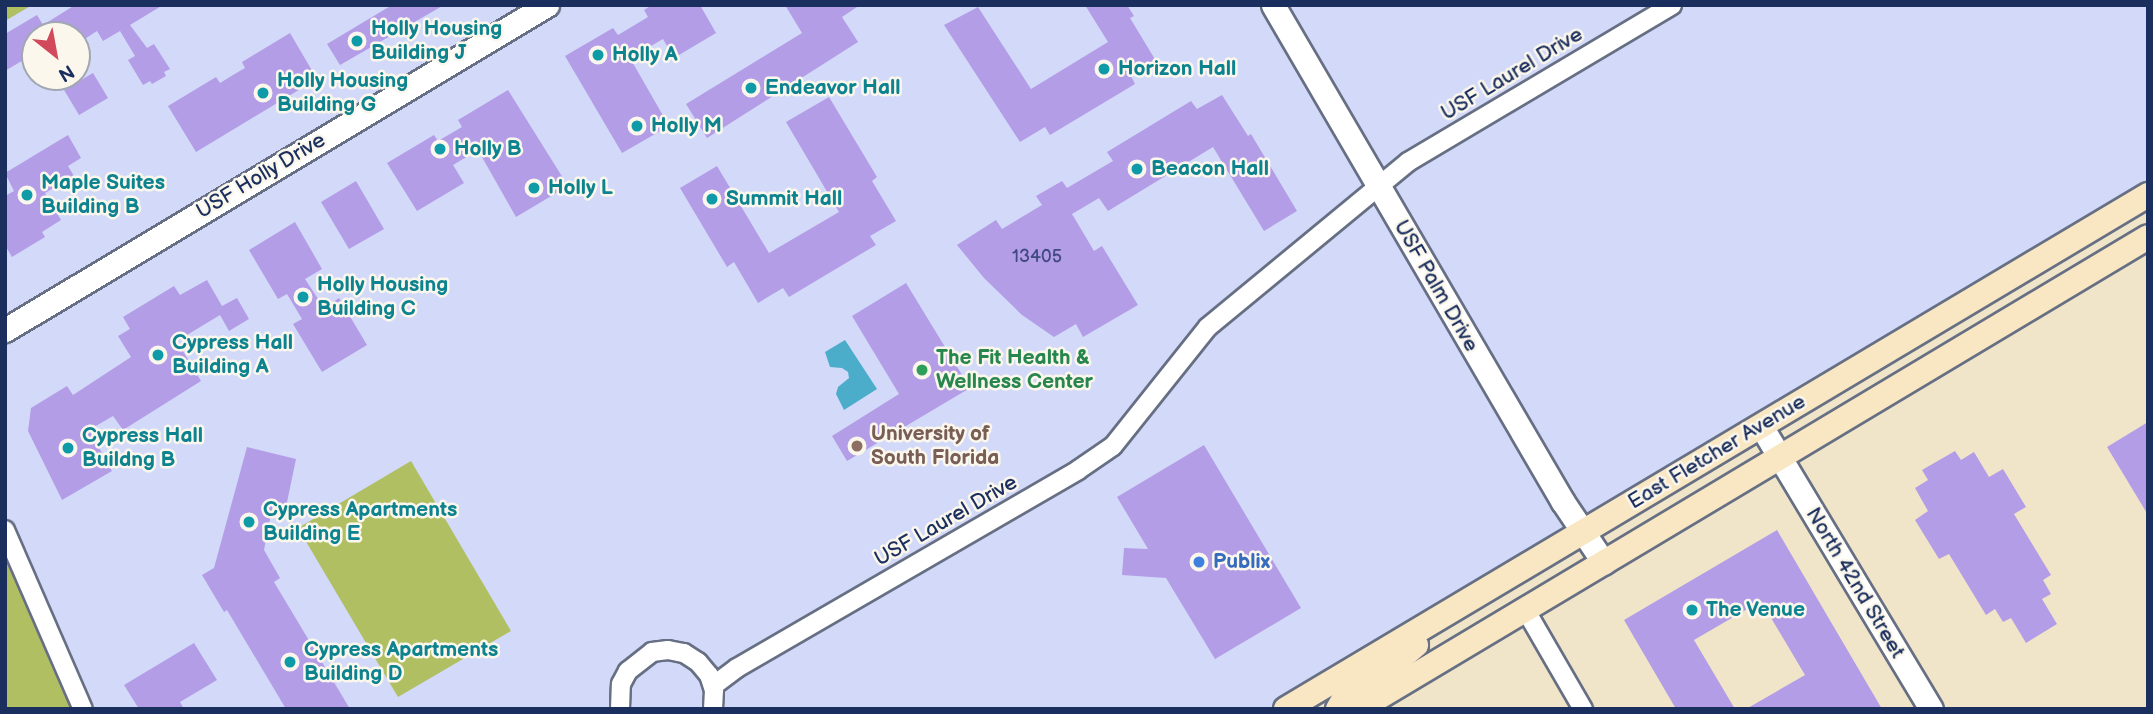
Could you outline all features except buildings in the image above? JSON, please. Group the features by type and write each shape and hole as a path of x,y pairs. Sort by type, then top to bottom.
{"main road":[{"name":"East Fletcher Avenue","path":"1286,709 2148,195"},
{"name":"East Fletcher Avenue","path":"1359,709 2148,236"},
{"path":"1338,709 1346,695 1384,672 1451,610"}],"street":[{"name":"USF Holly Drive","path":"516,23 542,5"},
{"name":"USF Holly Drive","path":"5,330 547,5"},
{"name":"USF Palm Drive","path":"1273,5 1563,502 1604,563"},
{"name":"USF Laurel Drive","path":"713,686 737,668 1078,470 1113,446 1141,414 1175,364 1208,327 1408,162 1672,5"},
{"name":"North 42nd Street","path":"1761,426 1931,709"},
{"path":"5,530 83,709"},
{"path":"1525,609 1583,709"},
{"path":"620,709 621,684 628,670 652,652 668,650 684,653 698,662 713,686 713,709"}],"shaded area":[{"name":"University of South Florida","path":"5,5 2148,5 2148,184 1271,709 5,709"}],"green space":[{"path":"5,5 32,5 5,21"},
{"path":"411,461 511,631 398,697 298,528"},
{"path":"5,547 78,709 5,709"}],"water":[{"path":"845,340 877,389 844,410 836,394 838,387 849,378 848,372 842,368 830,367 825,352"}],"place":[{"name":"Holly Housing Building J","path":"357,41"},
{"name":"Holly A","path":"598,55"},
{"name":"Horizon Hall","path":"1104,69"},
{"name":"Endeavor Hall","path":"751,88"},
{"name":"Holly Housing Building G","path":"263,93"},
{"name":"Holly M","path":"637,126"},
{"name":"Holly B","path":"440,149"},
{"name":"Beacon Hall","path":"1137,169"},
{"name":"Holly L","path":"534,188"},
{"name":"Maple Suites Building B","path":"27,195"},
{"name":"Summit Hall","path":"712,199"},
{"name":"Holly Housing Building C","path":"303,297"},
{"name":"Cypress Hall Building A","path":"158,355"},
{"name":"The Fit Health & Wellness Center","path":"922,370"},
{"name":"University of South Florida","path":"857,446"},
{"name":"Cypress Hall Buildng B","path":"68,448"},
{"name":"Cypress Apartments Building E","path":"249,522"},
{"name":"Publix","path":"1199,562"},
{"name":"The Venue","path":"1692,610"},
{"name":"Cypress Apartments Building D","path":"290,662"}]}
